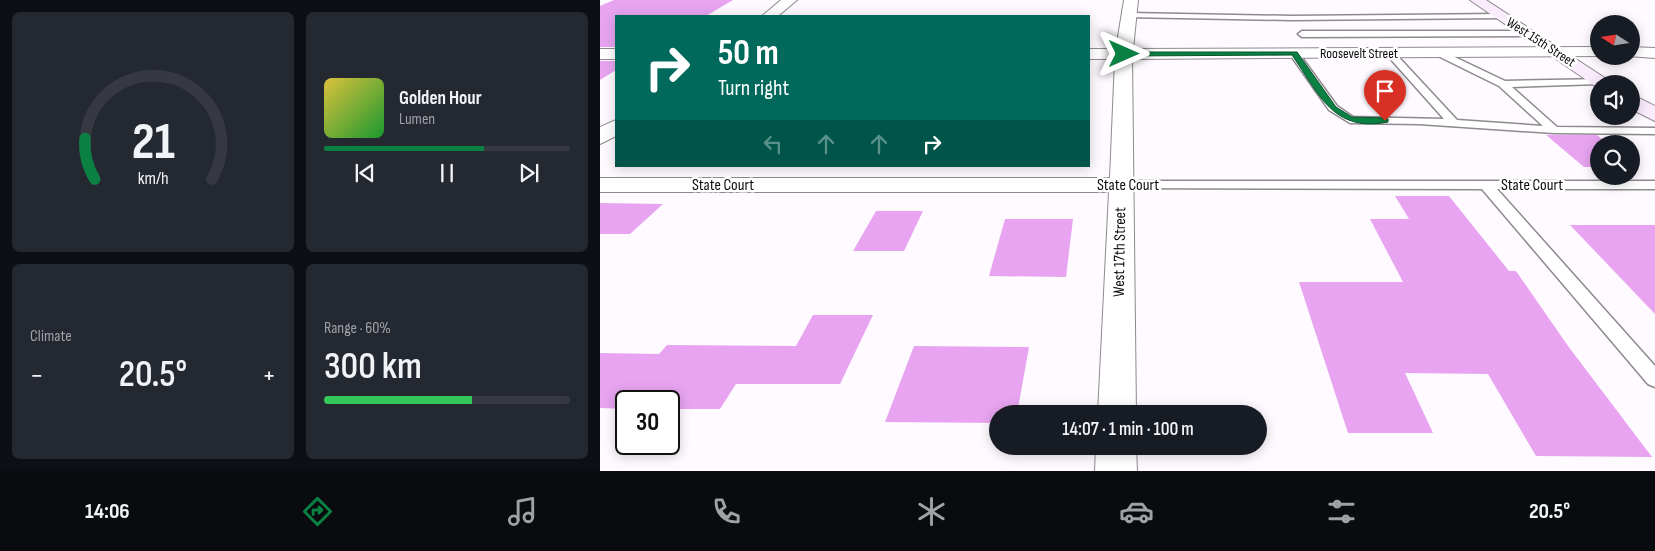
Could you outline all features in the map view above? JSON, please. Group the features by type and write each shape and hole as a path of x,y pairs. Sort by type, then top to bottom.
{"main road":[{"name":"West 15th Street","path":"1477,0 1592,75"},
{"path":"1640,106 1655,115"}],"street":[{"path":"770,15 790,0"},
{"name":"West 17th Street","path":"1117,405 1124,54 1130,7"},
{"name":"Roosevelt Street","path":"1090,54 1590,52"},
{"path":"1640,52 1655,52"},
{"path":"600,54 615,54"},
{"path":"600,137 615,127"},
{"name":"State Court","path":"600,185 1121,185"},
{"path":"1116,455 1116,471"}],"lane":[{"path":"1130,7 1291,18 1501,16"},
{"path":"1291,18 1318,53"},
{"path":"1302,34 1528,34"},
{"path":"1294,53 1333,108 1350,120 1554,130 1655,131"},
{"path":"1390,53 1454,124"},
{"path":"1438,53 1503,84 1554,130"},
{"path":"1503,84 1590,82"},
{"name":"State Court","path":"1121,185 1655,185"},
{"path":"1486,185 1655,379"}],"building":[{"path":"614,0 733,0 708,15 615,15 615,47 600,47 600,6"},
{"path":"600,61 615,61 615,71 600,80"},
{"path":"1546,135 1590,135 1590,167 1584,167"},
{"path":"1395,196 1449,196 1509,271 1516,271 1568,346 1652,457 1536,456 1488,374 1405,373 1433,433 1348,433 1299,282 1403,282 1370,219 1409,219"},
{"path":"600,203 663,204 630,234 600,234"},
{"path":"876,211 923,211 904,251 853,251"},
{"path":"1005,219 1073,219 1066,277 989,276"},
{"path":"1570,225 1655,225 1655,314"},
{"path":"813,315 873,315 840,384 736,384 720,409 680,409 680,390 615,390 615,409 600,408 600,353 659,354 667,345 796,346"},
{"path":"914,346 1029,347 1019,405 989,405 989,423 885,422"}],"route":[{"path":"1124,54 1294,53 1333,108 1350,120 1385,121"}]}
